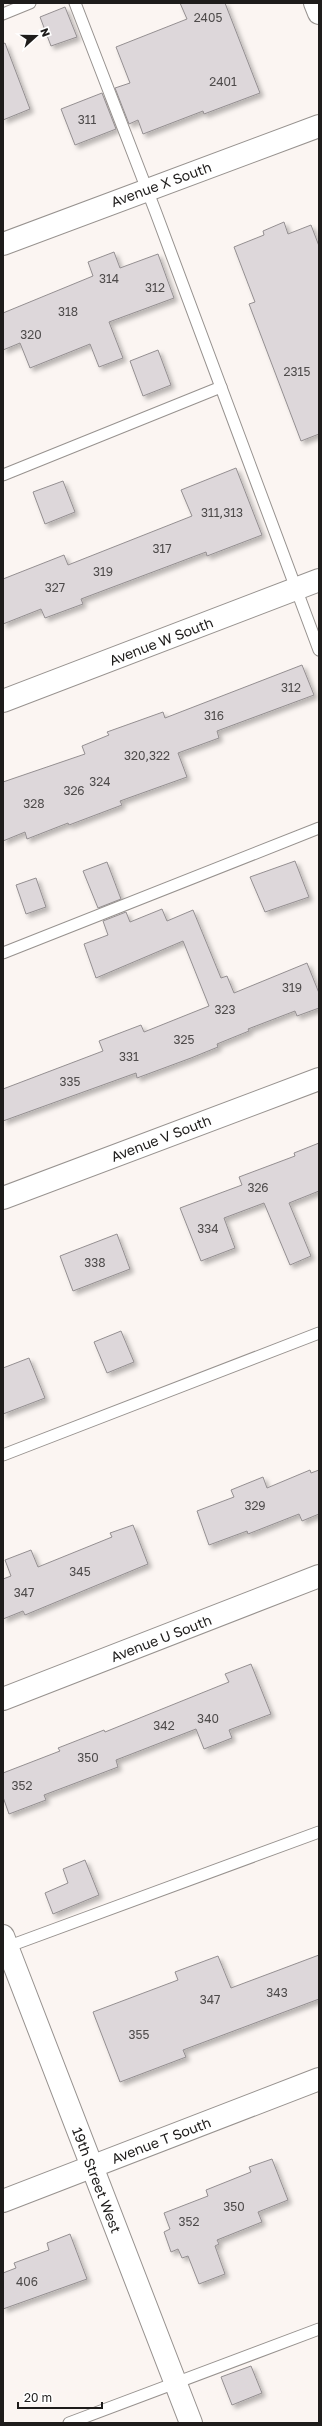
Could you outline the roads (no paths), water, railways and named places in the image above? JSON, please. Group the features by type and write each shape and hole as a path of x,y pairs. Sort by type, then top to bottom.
{"street":[{"path":"315,3 319,13"},
{"name":"Avenue X South","path":"3,244 146,188 319,126"},
{"name":"Avenue W South","path":"3,701 319,580"},
{"name":"Avenue V South","path":"3,1198 319,1079"},
{"name":"Avenue U South","path":"3,1699 319,1576"},
{"name":"19th Street West","path":"4,1944 191,2423"},
{"name":"Avenue T South","path":"3,2201 319,2078"}],"lane":[{"path":"3,14 30,3"},
{"path":"75,3 319,650"},
{"path":"3,474 221,387"},
{"path":"3,953 319,828"},
{"path":"3,1455 319,1333"},
{"path":"4,1944 319,1832"},
{"path":"69,2423 319,2329"}]}
